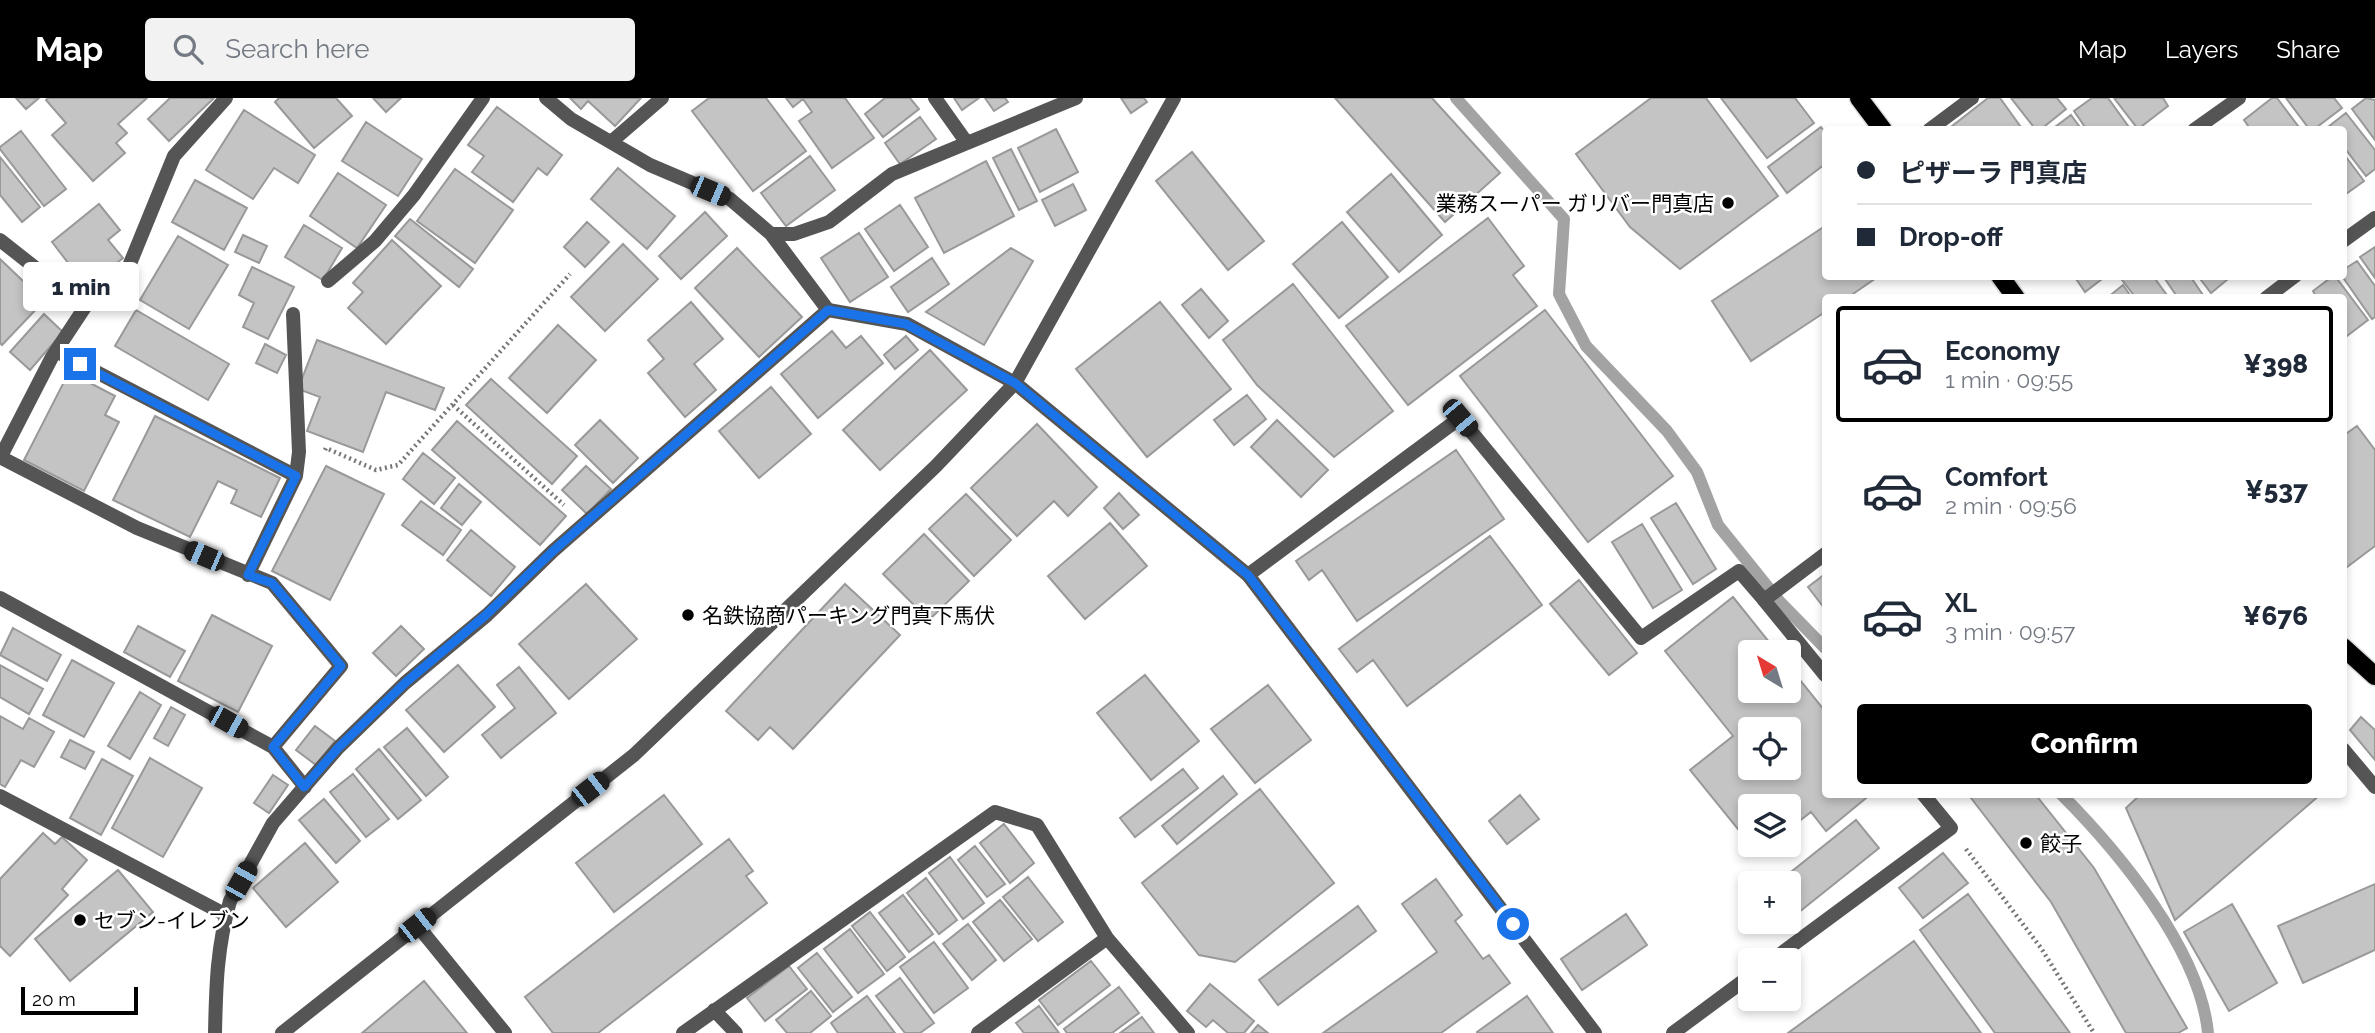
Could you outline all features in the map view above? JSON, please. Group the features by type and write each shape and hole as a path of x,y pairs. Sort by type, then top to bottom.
{"main road":[{"path":"1859,98 1880,126"},
{"path":"2347,652 2375,676"}],"street":[{"path":"226,98 174,156 127,271 85,307 56,352 0,458 137,528 272,583 341,666 273,747"},
{"path":"328,281 375,241 414,195 483,98"},
{"path":"546,98 571,119 650,165 730,199 771,234 828,310 906,324 1015,383 1248,575 1595,1033"},
{"path":"611,142 662,98"},
{"path":"935,98 967,143"},
{"path":"771,234 794,233 829,222 892,174 1076,98"},
{"path":"282,1033 634,755 936,466 1015,383 1174,98"},
{"path":"1934,126 1972,98"},
{"path":"2200,126 2239,98"},
{"path":"2347,238 2375,218"},
{"path":"0,240 85,307"},
{"path":"2271,294 2290,280"},
{"path":"215,1033 216,965 226,915 230,901 273,823 338,748 405,683 486,615 585,523 828,310"},
{"path":"248,575 296,476 299,452 293,314"},
{"path":"56,352 296,476"},
{"path":"1248,575 1460,418 1642,638 1739,571 1822,671"},
{"path":"1764,600 1822,556"},
{"path":"0,598 273,747 304,787"},
{"path":"2347,754 2375,788"},
{"path":"0,796 226,915"},
{"path":"1789,948 1951,828 1926,798"},
{"path":"683,1033 995,812 1037,825 1107,938 1188,1033"},
{"path":"417,925 505,1033"},
{"path":"978,1033 1107,938"},
{"path":"1673,1033 1738,985"},
{"path":"714,1010 736,1033"}],"path":[{"path":"296,476 326,448 376,470 398,465 570,274"},
{"path":"453,405 585,523"},
{"path":"1951,828 2041,948 2094,1033"}],"building":[{"path":"16,98 39,98 26,109"},
{"path":"147,98 118,124 127,133 116,143 125,153 93,181 52,135 66,123 46,100"},
{"path":"170,98 214,98 169,141 148,119"},
{"path":"279,98 336,98 352,116 314,148 275,102"},
{"path":"373,98 401,98 386,112"},
{"path":"570,98 641,98 615,126 588,101 581,109"},
{"path":"709,98 766,98 806,151 753,191 692,111"},
{"path":"786,98 845,98 874,138 832,168 799,121 812,112 803,99 793,107"},
{"path":"885,98 910,98 919,109 883,137 865,114"},
{"path":"954,98 979,98 962,110"},
{"path":"985,98 1005,98 1008,102 994,111"},
{"path":"1121,98 1144,98 1147,102 1131,113"},
{"path":"1335,98 1432,98 1500,173 1445,222"},
{"path":"1651,98 1706,98 1778,196 1680,269 1630,227 1576,154"},
{"path":"1721,98 1795,98 1814,123 1767,158"},
{"path":"1988,98 2000,98 2020,126 1952,126"},
{"path":"2011,98 2057,98 2066,109 2045,126 2033,126"},
{"path":"2092,98 2108,98 2128,126 2084,126 2074,111"},
{"path":"2114,98 2163,98 2168,106 2142,126 2136,126"},
{"path":"2272,98 2277,98 2298,126 2248,126 2244,120"},
{"path":"2286,98 2334,98 2342,108 2318,126 2307,126"},
{"path":"2366,98 2375,100 2375,140 2352,109"},
{"path":"497,107 562,155 547,175 538,168 513,202 472,172 484,156 468,145"},
{"path":"244,110 315,155 298,183 274,168 253,199 206,170"},
{"path":"2346,113 2375,150 2375,169 2366,176 2347,151 2347,126 2329,126"},
{"path":"2071,115 2079,126 2056,126"},
{"path":"920,117 936,139 900,164 885,143"},
{"path":"366,122 422,159 398,196 342,161"},
{"path":"1822,128 1822,166 1787,193 1768,167"},
{"path":"1056,129 1078,172 1040,192 1018,148"},
{"path":"21,131 66,189 44,206 0,149"},
{"path":"1011,149 1037,201 1019,210 993,158"},
{"path":"1192,152 1264,241 1228,270 1156,181"},
{"path":"810,156 835,190 786,226 761,193"},
{"path":"0,157 40,207 22,222 0,195"},
{"path":"2347,158 2364,181 2347,193"},
{"path":"986,161 1014,216 944,253 915,198"},
{"path":"618,168 675,216 647,249 591,199"},
{"path":"455,169 513,210 475,263 417,221"},
{"path":"338,173 386,205 357,248 310,216"},
{"path":"1391,174 1442,235 1399,272 1347,212"},
{"path":"195,180 247,208 224,250 172,222"},
{"path":"1073,184 1086,210 1055,226 1042,200"},
{"path":"99,204 120,230 108,240 123,258 97,278 90,268 79,277 52,242"},
{"path":"900,205 928,247 894,271 865,229"},
{"path":"705,212 727,236 681,279 659,256"},
{"path":"1488,218 1524,266 1513,275 1537,306 1408,405 1346,326"},
{"path":"410,219 473,269 459,287 395,236"},
{"path":"587,222 609,242 585,267 564,247"},
{"path":"1342,222 1388,277 1339,318 1293,264"},
{"path":"304,225 342,248 323,280 285,257"},
{"path":"1822,228 1822,280 1873,280 1853,294 1822,294 1822,314 1751,361 1712,301"},
{"path":"859,233 888,277 850,302 821,258"},
{"path":"243,235 267,246 259,263 235,252"},
{"path":"178,236 228,265 189,329 140,300"},
{"path":"392,240 441,286 386,344 348,308 363,292 353,283"},
{"path":"623,244 658,279 605,331 571,297"},
{"path":"2375,247 2375,278 2360,257"},
{"path":"737,248 802,317 759,357 695,288"},
{"path":"1011,248 1033,261 984,345 926,312"},
{"path":"932,258 949,284 908,312 891,287"},
{"path":"0,259 44,301 2,345 0,343"},
{"path":"2357,261 2375,286 2375,317 2372,319 2345,280 2347,280 2347,267"},
{"path":"252,267 294,287 268,339 243,327 254,303 239,295"},
{"path":"2077,280 2101,280 2085,292"},
{"path":"2122,280 2156,280 2166,294 2133,294"},
{"path":"2166,280 2193,280 2202,294 2175,294"},
{"path":"2201,280 2227,280 2211,293"},
{"path":"2328,280 2338,280 2368,320 2347,336 2347,294 2315,294 2313,291"},
{"path":"1293,284 1393,411 1334,457 1257,385 1223,340"},
{"path":"2123,285 2129,294 2112,294"},
{"path":"1201,289 1228,321 1209,338 1182,305"},
{"path":"691,302 723,339 694,364 716,390 685,417 648,373 664,359 648,340"},
{"path":"1160,302 1231,389 1147,457 1076,369"},
{"path":"136,310 229,364 208,400 115,346"},
{"path":"1545,310 1673,476 1588,542 1460,376"},
{"path":"44,314 63,332 30,370 10,352"},
{"path":"558,325 596,360 547,413 509,378"},
{"path":"832,331 846,348 861,336 883,363 818,418 781,374"},
{"path":"906,336 918,350 895,369 884,355"},
{"path":"317,340 444,388 435,410 386,392 363,452 307,431 320,397 298,389"},
{"path":"265,344 286,355 277,373 256,363"},
{"path":"930,350 967,390 880,470 843,430"},
{"path":"69,372 115,396 105,415 119,422 84,491 24,460"},
{"path":"491,379 577,456 552,484 466,405"},
{"path":"771,387 811,434 759,478 719,431"},
{"path":"1247,395 1266,419 1234,445 1214,420"},
{"path":"155,416 280,478 261,517 231,503 237,490 218,481 190,537 113,500"},
{"path":"600,420 638,458 613,483 575,445"},
{"path":"1277,420 1328,470 1301,497 1251,447"},
{"path":"457,421 566,516 540,545 432,450"},
{"path":"1037,424 1097,487 1068,516 1054,501 1017,536 971,488"},
{"path":"2357,426 2375,450 2375,546 2347,567 2347,433"},
{"path":"1456,450 1504,519 1357,621 1322,570 1309,580 1296,561"},
{"path":"423,453 455,478 434,504 403,479"},
{"path":"326,466 384,494 330,600 272,571"},
{"path":"586,466 611,489 587,514 562,490"},
{"path":"459,484 481,502 462,525 441,508"},
{"path":"1119,493 1139,515 1123,529 1104,508"},
{"path":"966,494 1011,540 974,576 929,529"},
{"path":"421,501 461,530 443,555 402,525"},
{"path":"1676,503 1716,569 1693,584 1651,518"},
{"path":"1110,523 1147,566 1085,619 1048,576"},
{"path":"1642,524 1682,590 1653,608 1612,542"},
{"path":"471,530 515,567 491,596 447,560"},
{"path":"924,534 969,581 929,620 883,574"},
{"path":"1490,536 1542,605 1407,706 1373,660 1357,672 1339,649"},
{"path":"1822,576 1822,605 1808,587"},
{"path":"1579,580 1637,653 1609,675 1550,604"},
{"path":"586,584 637,639 569,699 519,644"},
{"path":"845,584 900,635 793,749 770,727 758,740 726,711"},
{"path":"1733,597 1768,640 1738,640 1738,704 1801,704 1801,681 1822,707 1822,798 1866,798 1826,831 1811,812 1801,820 1801,794 1738,794 1738,829 1690,770 1733,736 1665,651"},
{"path":"212,615 272,646 238,712 178,681"},
{"path":"138,626 185,651 170,677 124,652"},
{"path":"401,626 424,649 396,676 373,653"},
{"path":"13,628 61,655 47,681 0,655"},
{"path":"72,660 114,683 84,737 43,715"},
{"path":"0,665 43,689 29,714 0,697"},
{"path":"458,665 495,707 444,752 406,710"},
{"path":"519,667 556,713 501,758 482,735 515,708 497,685"},
{"path":"1145,675 1199,741 1151,780 1097,713"},
{"path":"1268,685 1311,740 1255,783 1211,729"},
{"path":"140,692 161,705 130,759 108,746"},
{"path":"171,707 185,715 168,746 154,738"},
{"path":"0,716 23,729 29,718 54,732 34,767 21,760 5,787 0,784"},
{"path":"2361,717 2375,730 2375,760 2350,730"},
{"path":"315,726 335,741 316,765 296,750"},
{"path":"407,728 448,777 426,796 384,747"},
{"path":"70,740 94,752 85,769 61,757"},
{"path":"379,749 421,800 398,819 356,769"},
{"path":"150,758 202,788 163,857 112,828"},
{"path":"102,759 133,776 101,835 70,818"},
{"path":"1183,769 1198,788 1135,837 1120,818"},
{"path":"353,774 389,819 366,837 330,792"},
{"path":"273,775 288,785 269,813 254,803"},
{"path":"1223,776 1237,794 1177,844 1162,826"},
{"path":"1260,789 1334,883 1235,962 1199,955 1142,883"},
{"path":"664,795 702,844 614,912 576,863"},
{"path":"1520,795 1539,819 1507,844 1489,821"},
{"path":"1971,798 2038,798 2094,868 2187,1028 2178,1033 2126,1033 2051,902"},
{"path":"2137,798 2316,798 2175,920 2126,808"},
{"path":"324,799 360,841 336,863 299,820"},
{"path":"1856,820 1879,848 1801,911 1801,871 1792,871"},
{"path":"1004,824 1034,863 1010,883 980,843"},
{"path":"43,833 55,844 62,837 87,860 62,889 68,895 10,956 0,946 0,879"},
{"path":"729,839 753,871 746,876 767,903 598,1033 553,1033 525,997"},
{"path":"305,843 338,882 286,927 253,888"},
{"path":"975,846 1005,884 987,897 958,860"},
{"path":"1943,853 1968,883 1923,918 1899,888"},
{"path":"950,857 984,903 963,919 929,873"},
{"path":"118,870 153,912 70,981 35,939"},
{"path":"1028,877 1063,922 1038,941 1003,897"},
{"path":"926,878 957,920 939,934 907,893"},
{"path":"1436,879 1462,915 1455,921 1483,959 1489,955 1510,983 1441,1033 1323,1033 1437,952 1402,904"},
{"path":"2375,884 2375,950 2303,983 2278,926"},
{"path":"1968,894 2070,1033 1995,1033 1920,930"},
{"path":"903,895 933,934 909,952 879,913"},
{"path":"1000,900 1032,939 1004,961 973,922"},
{"path":"2232,904 2277,983 2229,1011 2184,932"},
{"path":"1358,906 1376,931 1278,1005 1259,980"},
{"path":"870,912 905,957 887,971 852,926"},
{"path":"1626,914 1647,945 1582,990 1561,959"},
{"path":"968,924 996,960 972,980 943,944"},
{"path":"850,929 884,974 858,993 824,949"},
{"path":"1914,941 1981,1033 1788,1033"},
{"path":"934,942 968,988 934,1013 900,967"},
{"path":"817,953 852,997 833,1012 798,968"},
{"path":"1091,961 1110,985 1058,1025 1039,1000"},
{"path":"789,966 807,989 765,1021 747,998"},
{"path":"900,978 934,1023 920,1033 905,1033 876,996"},
{"path":"424,981 467,1033 362,1033"},
{"path":"1210,984 1254,1021 1244,1033 1228,1033 1213,1020 1206,1027 1187,1011"},
{"path":"1119,987 1139,1013 1112,1033 1067,1033 1064,1029"},
{"path":"811,991 831,1016 810,1033 787,1033 776,1020"},
{"path":"867,996 895,1033 838,1033 831,1023"},
{"path":"1527,996 1553,1033 1477,1033 1477,1032"},
{"path":"1039,1006 1059,1033 1024,1033 1016,1023"},
{"path":"1142,1017 1154,1033 1120,1033"},
{"path":"1258,1025 1268,1033 1251,1033"}],"waterway":[{"path":"1456,98 1564,219 1559,294 1586,346 1667,431 1697,472 1718,525 1780,602 1822,645"},
{"path":"2065,798 2131,873 2173,936 2202,1001 2208,1033"}],"place":[{"name":"業務スーパー ガリバー門真店","path":"1728,203"},
{"name":"名鉄協商パーキング門真下馬伏","path":"688,615"},
{"name":"餃子","path":"2026,843"},
{"name":"セブン-イレブン","path":"80,920"}],"route":[{"path":"80,364 296,476 248,575 272,583 341,666 273,747 304,787 338,748 405,683 486,615 553,551 828,310 906,324 1015,383 1248,575 1513,924"}]}
